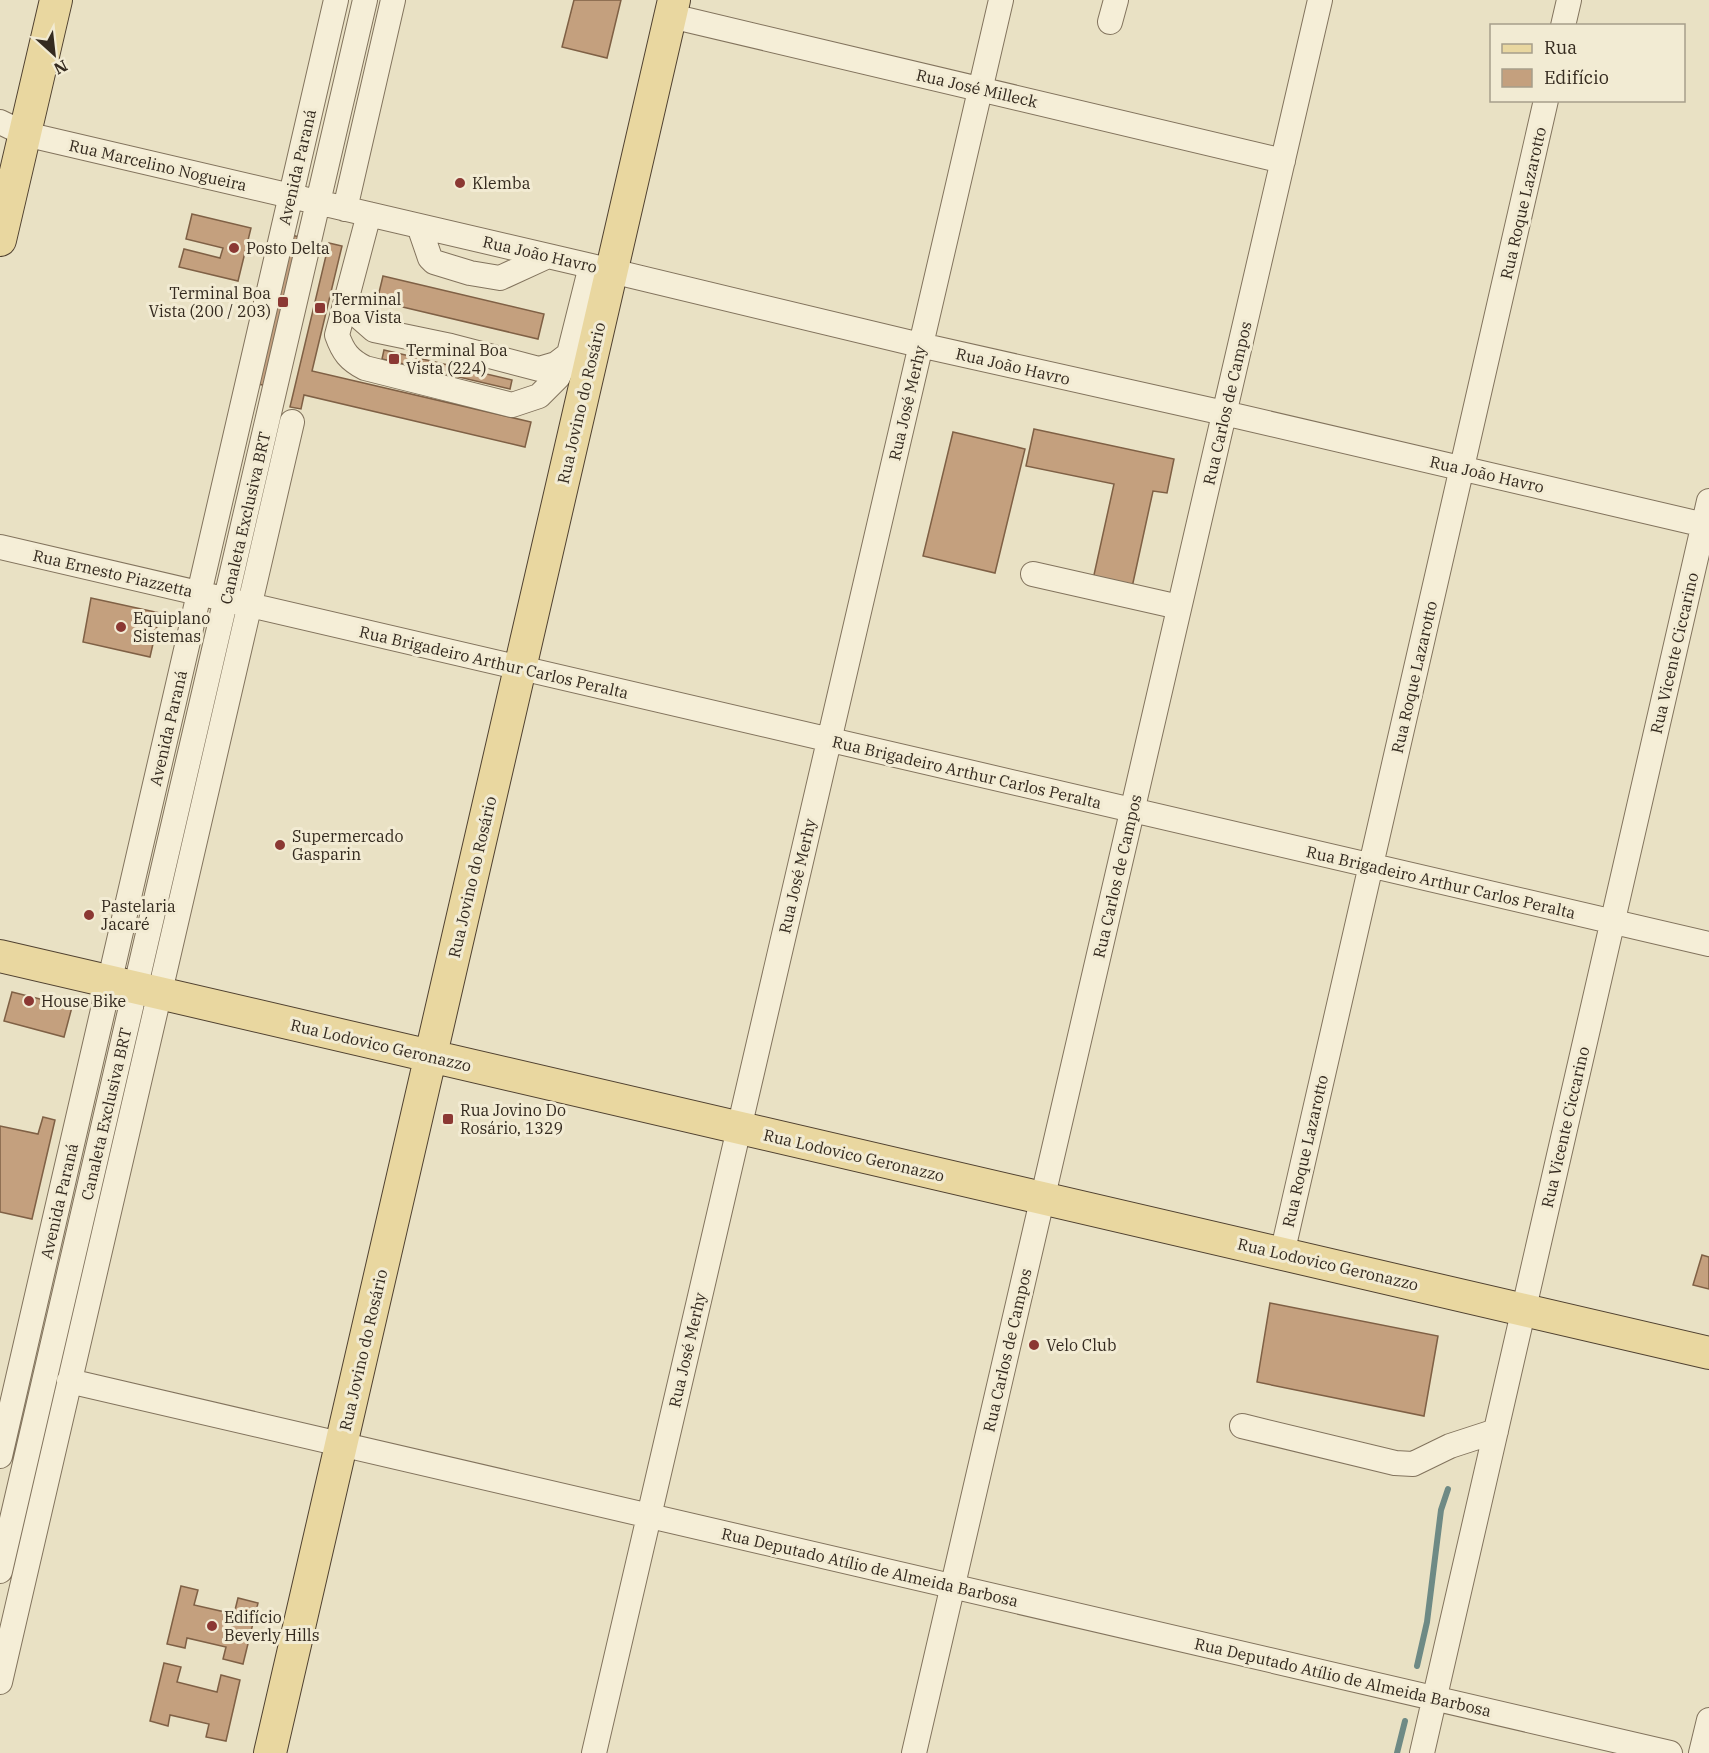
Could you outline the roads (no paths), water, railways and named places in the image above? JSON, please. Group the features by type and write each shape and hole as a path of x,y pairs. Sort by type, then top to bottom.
{"main road":[{"path":"0,240 12,128 56,0"},
{"name":"Rua Jovino do Rosário","path":"270,1753 520,668 601,268 672,8"},
{"name":"Rua Lodovico Geronazzo","path":"0,956 1709,1353"}],"street":[{"path":"318,202 365,0"},
{"path":"345,209 393,0"},
{"name":"Rua José Merhy","path":"594,1753 1001,0"},
{"name":"Rua Carlos de Campos","path":"914,1753 1320,0"},
{"path":"1563,24 1569,0"},
{"name":"Avenida Paraná","path":"0,1682 69,1381 199,593 291,196 339,3"},
{"name":"Rua José Milleck","path":"672,8 979,89 1283,161"},
{"name":"Rua Roque Lazarotto","path":"1282,1254 1546,102"},
{"name":"Rua Marcelino Nogueira","path":"12,128 318,202"},
{"name":"Rua João Havro","path":"318,202 920,345 1462,468 1707,517"},
{"name":"Canaleta Exclusiva BRT","path":"0,1571 318,202"},
{"path":"369,214 337,335 342,350 351,361 365,368 512,405 539,396 558,377 601,268"},
{"path":"419,226 430,258 434,262 470,273 500,278 548,256"},
{"path":"348,298 358,316 374,330 451,346 539,369 556,364 569,354"},
{"name":"Avenida Paraná","path":"0,1456 10,1367 135,988 249,605 292,423"},
{"name":"Rua Vicente Ciccarino","path":"1422,1753 1707,517"},
{"name":"Rua Ernesto Piazzetta","path":"0,547 226,599"},
{"path":"1033,574 1179,607"},
{"name":"Rua Brigadeiro Arthur Carlos Peralta","path":"226,599 1709,944"},
{"name":"Rua Deputado Atílio de Almeida Barbosa","path":"69,1381 1670,1753"},
{"path":"1242,1426 1395,1463 1413,1464 1450,1446 1496,1431"},
{"path":"1701,1753 1709,1720"}],"waterway":[{"path":"1417,1666 1427,1622 1441,1510 1448,1489"},
{"path":"1397,1753 1405,1721"}],"place":[{"name":"Klemba","path":"460,183"},
{"name":"Posto Delta","path":"234,248"},
{"name":"Terminal Boa Vista (200 / 203)","path":"283,302"},
{"name":"Terminal Boa Vista","path":"320,308"},
{"name":"Terminal Boa Vista (224)","path":"394,359"},
{"name":"Equiplano Sistemas","path":"121,627"},
{"name":"Supermercado Gasparin","path":"280,845"},
{"name":"Pastelaria Jacaré","path":"89,915"},
{"name":"House Bike","path":"29,1001"},
{"name":"Rua Jovino Do Rosário, 1329","path":"448,1119"},
{"name":"Velo Club","path":"1034,1345"},
{"name":"Edifício Beverly Hills","path":"212,1626"}]}
